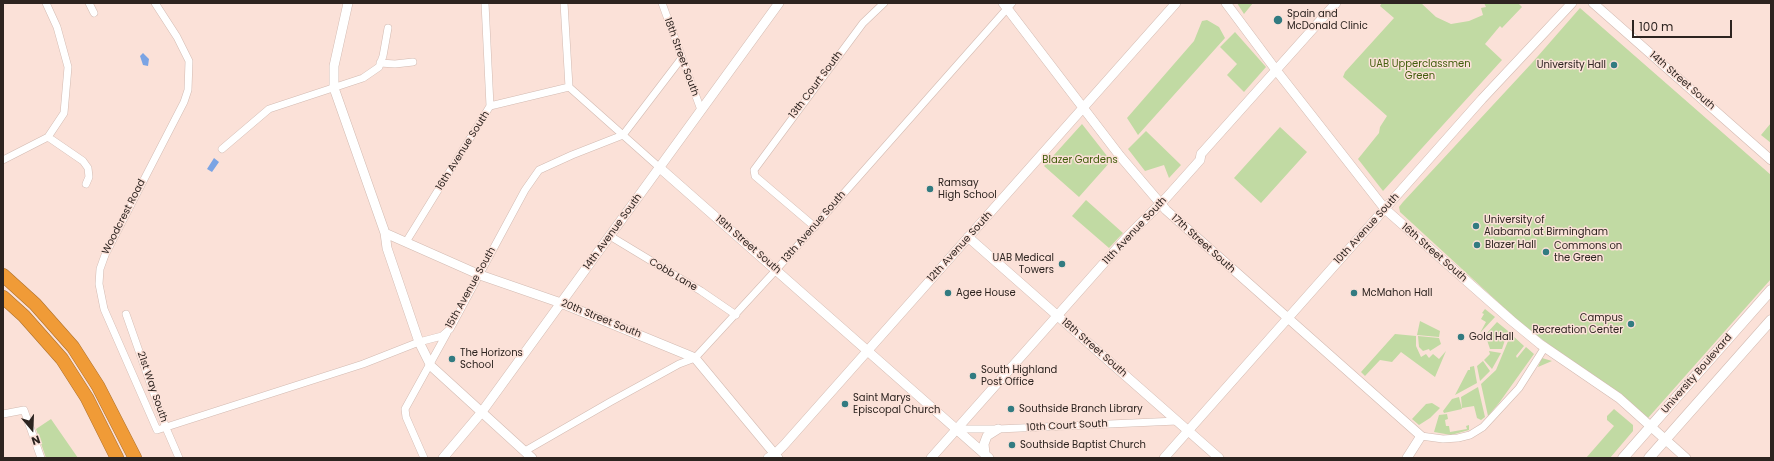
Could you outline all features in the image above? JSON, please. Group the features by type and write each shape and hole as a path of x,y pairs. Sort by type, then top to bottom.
{"highway":[{"path":"3,275 35,304 73,347 98,386 135,458"},
{"path":"3,297 24,316 62,359 87,398 117,458"}],"main road":[{"name":"University Boulevard","path":"1623,458 1771,290"},
{"name":"University Boulevard","path":"1649,458 1771,320"}],"street":[{"path":"3,160 48,137 64,113 68,67 57,27 46,3"},
{"path":"89,3 94,13"},
{"name":"Woodcrest Road","path":"155,3 178,37 189,61 188,90 184,102 105,255 100,269 99,284 104,309 157,430 166,428"},
{"path":"348,3 334,66 334,88 385,234 387,248 419,342 431,366 532,458"},
{"name":"16th Avenue South","path":"406,242 490,106 485,3"},
{"path":"490,106 569,87 564,3"},
{"name":"18th Street South","path":"662,3 681,59 701,110"},
{"name":"14th Avenue South","path":"443,458 481,412 779,3"},
{"name":"13th Court South","path":"815,227 755,176 754,172 864,23 884,3"},
{"name":"12th Avenue South","path":"774,457 1176,3"},
{"name":"16th Street South","path":"1226,3 1276,70 1385,209 1512,321 1545,347 1619,398 1686,458"},
{"name":"11th Avenue South","path":"931,458 1127,237 1160,204 1336,3"},
{"name":"10th Avenue South","path":"1164,458 1482,99 1572,3"},
{"name":"14th Street South","path":"1593,3 1771,160"},
{"name":"17th Street South","path":"1008,5 1083,107 1160,204 1421,436"},
{"name":"13th Avenue South","path":"525,451 679,364 695,358 815,227 1008,5"},
{"path":"222,149 270,109 363,78 379,67 383,56 388,28"},
{"path":"623,135 681,59"},
{"path":"380,63 395,64 413,62"},
{"name":"19th Street South","path":"569,87 987,456"},
{"name":"15th Avenue South","path":"166,428 363,364 419,342 442,336 450,329 525,190 539,170 572,154 623,135"},
{"path":"48,137 83,161 88,168 89,173 86,184"},
{"name":"20th Street South","path":"385,234 480,275 561,303 695,358 774,457"},
{"name":"Cobb Lane","path":"610,236 736,315"},
{"name":"18th Street South","path":"968,237 1219,458"},
{"name":"21st Way South","path":"126,314 166,428 179,458"},
{"path":"424,458 406,417 405,409 431,366 450,329"},
{"path":"1407,458 1421,436 1443,439 1458,438 1470,435 1483,427 1519,388 1545,347"},
{"path":"3,414 24,410 40,458"},
{"name":"10th Court South","path":"956,429 998,429 1177,421"},
{"path":"987,456 984,444 987,436 998,429"}],"green space":[{"path":"1237,3 1253,3 1244,14"},
{"name":"UAB Upperclassmen Green","path":"1382,3 1421,3 1436,17 1451,24 1469,21 1483,15 1481,8 1486,7 1484,3 1518,3 1522,7 1502,28 1500,26 1485,44 1502,60 1383,191 1358,159 1379,133 1380,127 1387,116 1343,77 1345,72 1394,18 1380,6"},
{"path":"1580,8 1771,175 1771,279 1648,418 1524,326 1400,212 1399,207 1531,64"},
{"path":"1207,20 1219,27 1225,38 1138,135 1127,118 1194,41 1202,21"},
{"path":"1235,32 1266,67 1244,92 1227,75 1237,64 1220,47"},
{"path":"1771,123 1771,143 1761,135"},
{"name":"Blazer Gardens","path":"1082,124 1111,161 1079,197 1044,166"},
{"path":"1280,127 1307,152 1261,203 1234,178"},
{"path":"1146,131 1181,165 1169,178 1164,165 1145,171 1128,149"},
{"path":"1086,200 1123,233 1109,248 1072,216"},
{"path":"1485,309 1495,317 1480,333 1486,322 1481,319 1484,314 1482,313"},
{"path":"1420,321 1440,331 1439,337 1417,335"},
{"path":"1497,322 1508,331 1502,349 1490,349 1486,337 1489,335 1487,333"},
{"path":"1395,334 1416,336 1416,346 1421,357 1426,354 1429,358 1433,354 1439,359 1446,351 1435,377 1401,352 1392,362 1380,360 1365,376 1361,372"},
{"path":"1511,334 1524,346 1516,356 1517,358 1526,347 1534,354 1488,416 1481,384 1496,370"},
{"path":"1418,336 1439,338 1441,344 1430,351 1429,349 1423,351 1419,347"},
{"path":"1489,351 1501,353 1492,369 1484,360 1490,354"},
{"path":"1542,358 1552,361 1538,367"},
{"path":"1483,361 1490,371 1480,381 1477,366"},
{"path":"1474,366 1477,383 1455,395 1468,370 1470,370 1470,367"},
{"path":"1478,387 1485,417 1481,420 1477,418 1474,406 1462,408 1461,397"},
{"path":"1459,397 1462,409 1444,413 1443,411 1452,399"},
{"path":"1432,403 1440,408 1430,418 1419,425 1412,419 1426,404"},
{"path":"1614,409 1633,425 1633,431 1610,458 1586,458 1614,426 1607,420 1607,416"},
{"path":"1447,414 1448,419 1445,420 1446,426 1449,426 1450,432 1467,429 1466,426 1469,425 1469,430 1451,435 1434,432 1439,415"},
{"path":"51,419 78,458 46,458 36,429"}],"water":[{"path":"143,53 149,59 148,66 143,65 140,56"},
{"path":"214,158 219,162 212,172 207,169"}],"place":[{"name":"Spain and McDonald Clinic","path":"1278,20"},
{"name":"University Hall","path":"1614,65"},
{"name":"Ramsay High School","path":"930,189"},
{"name":"University of Alabama at Birmingham","path":"1476,226"},
{"name":"Blazer Hall","path":"1477,245"},
{"name":"Commons on the Green","path":"1546,252"},
{"name":"UAB Medical Towers","path":"1062,264"},
{"name":"Agee House","path":"948,293"},
{"name":"McMahon Hall","path":"1354,293"},
{"name":"Campus Recreation Center","path":"1631,324"},
{"name":"Gold Hall","path":"1461,337"},
{"name":"The Horizons School","path":"452,359"},
{"name":"South Highland Post Office","path":"973,376"},
{"name":"Saint Marys Episcopal Church","path":"845,404"},
{"name":"Southside Branch Library","path":"1011,409"},
{"name":"Southside Baptist Church","path":"1012,445"}]}
